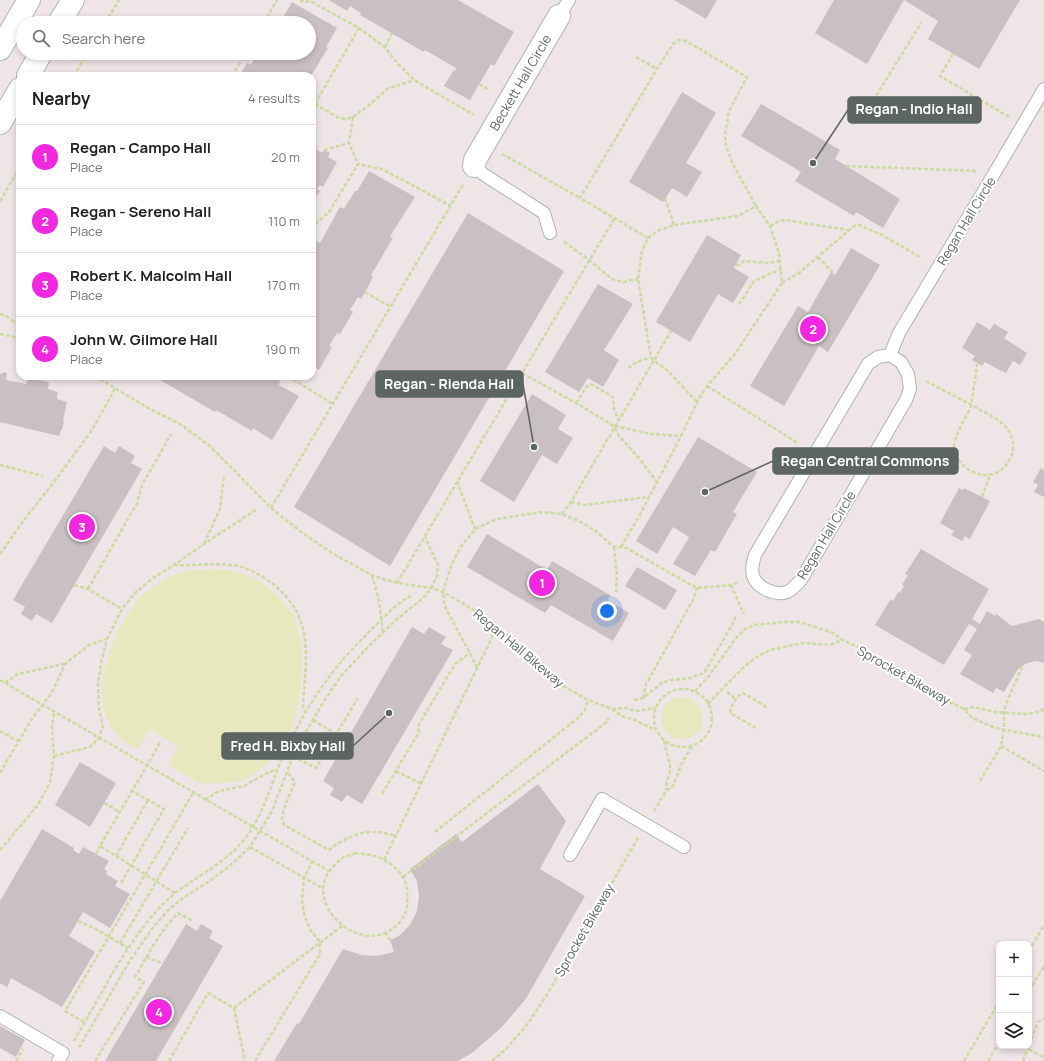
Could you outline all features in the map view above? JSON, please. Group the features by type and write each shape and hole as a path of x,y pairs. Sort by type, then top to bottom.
{"street":[{"path":"20,16 29,0"},
{"path":"63,16 73,0"},
{"name":"Beckett Hall Circle","path":"474,166 475,160 564,8"},
{"path":"0,49 16,22"},
{"path":"30,72 38,60"},
{"path":"0,123 16,96"}],"lane":[{"name":"Regan Hall Circle","path":"753,576 759,585 771,592 780,593 788,592 801,580 906,400 910,388 908,374 901,362 890,355 899,333 988,186 1044,89"},
{"path":"474,166 483,174 544,213 550,233"},
{"path":"753,576 752,565 755,555 868,364 878,357 890,355"},
{"path":"570,855 602,799 684,846"},
{"path":"0,1016 63,1054"}],"path":[{"path":"109,16 118,0"},
{"path":"268,16 277,0"},
{"path":"300,0 304,2 310,1 359,28 385,47 398,64 414,80 474,115"},
{"path":"870,106 921,23"},
{"path":"316,102 359,28"},
{"path":"385,47 392,34"},
{"path":"580,198 673,44 679,40 686,41 747,77 729,111 725,135 726,147 733,164 756,206 770,226 779,253 782,283"},
{"path":"953,54 940,76 1009,118"},
{"path":"636,57 657,69"},
{"path":"76,72 83,60"},
{"path":"234,72 242,60"},
{"path":"316,105 337,117 353,117 387,89 414,80"},
{"path":"479,84 489,90"},
{"path":"353,117 349,143 358,164"},
{"path":"324,150 349,143"},
{"path":"501,154 648,238"},
{"path":"358,164 382,169 451,206"},
{"path":"316,223 329,212 358,164"},
{"path":"271,508 474,166"},
{"path":"846,166 977,171"},
{"path":"0,201 16,174"},
{"path":"665,198 674,224"},
{"path":"697,402 666,370 654,361 652,357 638,279 642,251 648,238 657,231 674,224 738,216 756,206"},
{"path":"397,583 614,219"},
{"path":"770,226 779,221 785,220 848,230"},
{"path":"621,547 642,511 648,496 681,436 697,402 707,386 735,354 782,283 799,273 854,226 860,225 882,235 920,257"},
{"path":"550,233 589,260 612,279 623,282 638,279"},
{"path":"818,257 835,275"},
{"path":"736,265 739,265 744,261 768,263 780,261"},
{"path":"739,304 754,281 781,269"},
{"path":"365,292 391,307"},
{"path":"0,314 6,316 16,323"},
{"path":"562,514 571,502 614,426 671,331"},
{"path":"0,334 16,337"},
{"path":"628,368 637,362 652,357"},
{"path":"926,381 971,405 1003,424 1012,434 1014,447 1009,462 1000,471 990,475 977,474 964,466 953,450 971,405 978,364"},
{"path":"522,373 614,426 651,434 681,436"},
{"name":"Regan Hall Bikeway","path":"101,380 148,408 180,424 210,446 271,508 307,536 337,556 372,575 386,580 431,588 442,592 472,609 511,638 544,672 555,681 588,700 612,709 622,716 635,720 655,730"},
{"path":"294,380 333,404"},
{"path":"576,403 587,386 591,384 613,397 614,410 618,420"},
{"path":"707,386 798,443"},
{"path":"0,554 92,430 116,389"},
{"path":"614,426 619,436 638,457 656,482"},
{"path":"88,588 137,503 142,485 171,434"},
{"path":"819,447 863,474"},
{"path":"905,463 953,450"},
{"path":"0,465 43,476"},
{"path":"204,544 220,508 224,475"},
{"path":"982,497 990,475"},
{"path":"458,481 475,529"},
{"path":"571,502 585,505 648,496"},
{"path":"54,756 90,747 99,738 103,726 99,709 98,685 101,663 107,639 122,609 136,592 153,578 257,509"},
{"path":"477,668 448,613 444,604 442,592 451,566 460,548 475,529 497,519 542,512 562,514 581,522 597,532 614,547 626,548 697,588 731,585 753,576"},
{"path":"63,1054 80,1046 141,943 168,910 232,864 250,847 272,811 288,773 293,756 304,735 341,676 383,632 423,598 431,588 437,576 438,565 425,537"},
{"path":"614,547 617,576 616,592"},
{"path":"174,565 233,565 250,570 278,588 292,604 298,614 304,631 306,647 302,705 305,713"},
{"path":"372,575 382,619 383,632"},
{"path":"74,585 88,588 122,609"},
{"path":"731,585 744,614"},
{"path":"643,698 646,684 693,600 697,588"},
{"path":"63,1054 128,948 148,920 162,904 175,893 219,863 246,837 262,812 288,745 305,713 336,668 382,619 405,599 412,595"},
{"path":"634,700 643,698 663,682 690,678 704,673 736,616"},
{"name":"Sprocket Bikeway","path":"695,691 708,677 736,638 745,629 754,624 800,622 833,633 945,700 964,709 972,718 1004,730 1044,737"},
{"path":"384,860 497,627"},
{"path":"5,683 18,674 65,664 90,645 107,639"},
{"name":"Sprocket Bikeway","path":"492,1061 505,1050 526,1026 545,998 646,824 666,791 673,786 681,765 692,746 698,744 709,730 712,722 712,712 708,704 745,666 755,658 770,650 803,643 830,645 843,640"},
{"path":"382,794 419,732 418,726 455,664 470,653"},
{"path":"0,773 33,717 51,694 65,664"},
{"path":"980,781 1001,746 1006,704 1022,667"},
{"path":"0,680 329,872"},
{"path":"655,730 653,717 655,708 667,693 676,689 695,691 702,696 708,704"},
{"path":"727,692 736,699"},
{"path":"756,728 730,713 736,699 742,693 768,708"},
{"path":"293,756 316,768 358,698"},
{"path":"434,832 578,718 586,710 588,700"},
{"name":"Sprocket Bikeway","path":"964,709 974,707 1004,713 1027,714 1035,713 1044,709"},
{"path":"612,709 624,708 637,711 655,708"},
{"path":"0,850 37,806 50,783 54,756 52,728 54,712"},
{"path":"403,878 608,721 608,718"},
{"path":"313,720 336,734"},
{"name":"Sprocket Bikeway","path":"655,730 664,741 670,765 666,791"},
{"path":"0,732 18,741"},
{"path":"664,741 673,746 692,746"},
{"path":"96,854 160,742"},
{"path":"1001,746 1044,771"},
{"path":"205,800 219,791 244,786 265,774 278,769"},
{"path":"396,771 422,784"},
{"path":"288,773 295,782 285,806 282,818 284,825 330,850 338,843 357,834 377,832 396,836"},
{"path":"122,883 164,809 132,791"},
{"path":"84,1022 65,1011 193,793"},
{"path":"116,856 148,800"},
{"path":"104,804 120,812"},
{"path":"120,943 188,828"},
{"path":"100,846 175,893"},
{"path":"250,847 324,889"},
{"path":"355,853 371,855 384,860 395,868 403,878 407,888 408,906 403,918 394,928 380,935 366,936 342,926 332,914 325,900 324,889 329,872 344,857 355,853"},
{"path":"255,1061 320,954 320,942 311,931 305,917 302,902 304,878 312,862"},
{"path":"95,1061 144,982 135,977 156,940 178,913 193,921"},
{"path":"78,921 94,928 128,948"},
{"path":"1032,946 1044,925"},
{"path":"234,1008 342,926"},
{"path":"385,932 390,940"},
{"path":"146,957 162,963"},
{"path":"1032,986 1043,968"},
{"path":"169,1061 208,992 234,1008 245,1061"},
{"path":"964,1061 996,1007"},
{"path":"1032,1037 1038,1022 1044,1019"},
{"path":"16,1061 24,1047"},
{"path":"988,1061 996,1047"},
{"path":"1023,1061 1027,1049"},
{"path":"1031,1049 1044,1057"}],"green space":[{"path":"216,569 233,571 248,575 258,580 274,592 295,617 301,643 301,685 297,711 291,731 285,741 265,765 252,776 240,781 199,783 168,765 178,747 150,729 138,749 119,738 108,719 104,707 102,694 103,680 109,654 119,629 124,619 142,596 160,582 180,573 193,570"},
{"path":"678,697 686,697 697,703 703,714 703,722 697,733 686,739 678,739 667,733 661,722 661,714 667,703"}],"building":[{"path":"329,0 458,0 514,32 494,66 491,64 470,100 444,86 456,68 425,50 424,52 360,15 361,13 350,6 347,11"},
{"path":"674,0 717,0 706,19"},
{"path":"834,0 904,0 867,64 815,33"},
{"path":"904,0 1020,0 979,69 928,39 938,21"},
{"path":"292,2 337,28 326,47 328,48 313,72 241,72 247,63 251,65 254,60 316,60 316,16 284,16"},
{"path":"682,92 716,113 686,163 702,172 687,197 672,188 663,202 629,182"},
{"path":"761,104 840,150 835,159 900,199 883,228 856,212 854,216 795,181 801,172 741,136"},
{"path":"316,149 322,153 324,150 330,153 328,157 337,162 323,187 320,185 317,189 320,191 316,197"},
{"path":"369,171 415,197 392,233 390,237 393,238 371,275 373,276 361,299 358,297 350,310 353,312 340,334 337,333 329,346 332,347 319,370 316,368 316,241 320,243 340,207 344,209 355,191 357,191"},
{"path":"468,213 564,271 390,566 294,507"},
{"path":"707,235 741,255 734,268 749,277 733,303 718,294 690,342 656,322"},
{"path":"851,248 880,265 828,352 819,346 784,406 750,386 798,306 808,312 831,272 835,275"},
{"path":"598,284 633,304 604,350 619,360 603,387 588,378 579,392 545,372"},
{"path":"977,322 990,330 994,324 1008,332 1004,338 1027,353 1020,365 1013,361 1006,373 985,362 982,366 972,360 975,356 962,348"},
{"path":"3,372 7,373 6,380 26,384 27,380 44,381 49,383 48,389 58,392 57,399 67,402 62,430 59,436 0,422 0,374"},
{"path":"160,380 278,380 280,381 279,385 299,396 272,440 253,428 252,431 216,410 215,412"},
{"path":"532,394 566,415 558,429 573,438 557,464 542,455 514,502 480,481"},
{"path":"698,437 757,472 733,512 737,514 715,552 711,550 695,576 673,564 689,537 673,527 657,554 636,541"},
{"path":"104,446 115,453 119,446 135,456 131,463 142,469 52,623 36,614 32,621 21,614 25,607 13,600"},
{"path":"1041,468 1044,470 1044,497 1034,492 1038,485 1033,482"},
{"path":"959,488 963,490 964,488 990,501 970,539 965,536 962,541 951,535 954,531 940,523"},
{"path":"487,534 547,570 552,561 610,595 608,600 629,613 613,641 551,605 545,613 467,567"},
{"path":"921,549 989,589 972,619 980,624 987,611 995,616 996,614 1012,626 1039,619 1044,622 1044,663 1037,661 1027,663 1018,669 1004,692 996,688 993,693 960,674 972,655 964,650 977,629 969,624 944,665 875,625 890,600 893,601 898,592 900,593 904,586 902,585 908,575 905,574"},
{"path":"637,567 677,590 665,610 625,586"},
{"path":"412,627 424,634 429,627 446,637 441,644 453,650 362,804 347,795 342,802 330,795 334,788 323,781"},
{"path":"80,762 116,783 90,827 55,805"},
{"path":"538,784 566,821 540,869 585,896 525,1000 501,1028 472,1053 458,1061 274,1061 297,1023 299,1024 343,949 361,955 377,956 394,952 390,940 399,936 410,925 417,911 419,896 417,881 410,869 456,834 462,842"},
{"path":"42,829 74,848 73,850 79,854 83,847 109,861 104,869 107,871 106,874 118,881 115,886 130,894 110,928 83,912 69,936 95,952 62,1007 11,978 7,987 0,983 0,901"},
{"path":"186,924 197,931 201,924 213,931 209,938 223,946 156,1061 105,1061"},
{"path":"0,1026 25,1040 16,1057 0,1048"}],"place":[{"name":"Regan - Indio Hall","path":"813,163"},
{"name":"Regan - Sereno Hall","path":"813,329"},
{"name":"Regan - Rienda Hall","path":"534,447"},
{"name":"Regan Central Commons","path":"705,492"},
{"name":"Robert K. Malcolm Hall","path":"82,527"},
{"name":"Regan - Campo Hall","path":"542,583"},
{"name":"Fred H. Bixby Hall","path":"389,713"},
{"name":"John W. Gilmore Hall","path":"159,1012"}]}
